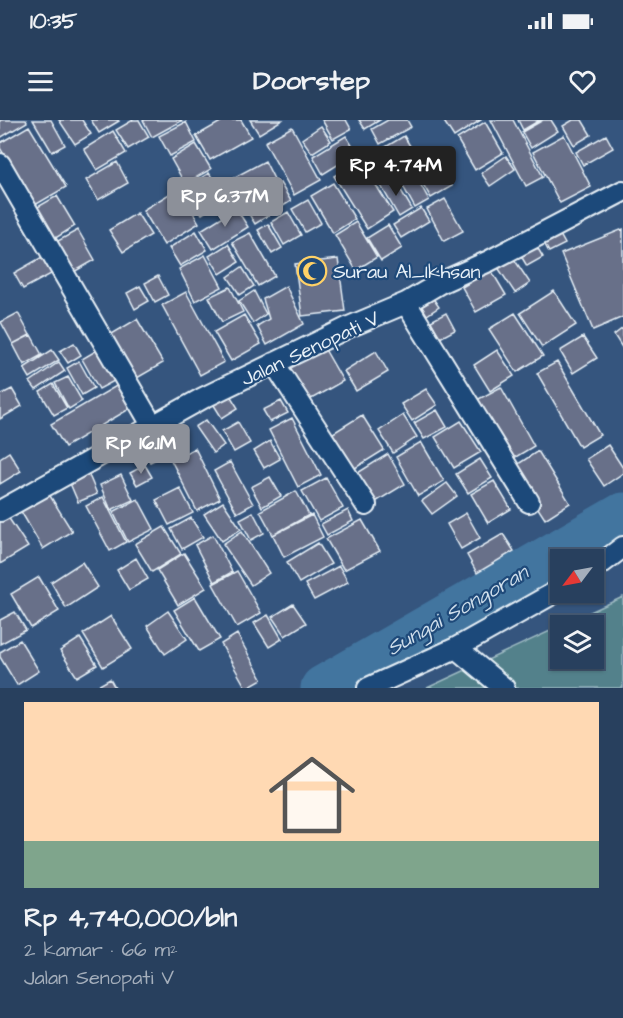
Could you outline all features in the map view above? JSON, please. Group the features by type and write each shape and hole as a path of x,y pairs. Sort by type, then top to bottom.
{"street":[{"path":"0,164 153,425"},
{"name":"Jalan Senopati V","path":"0,511 153,425 274,363 406,303 440,283 489,261 623,191"},
{"path":"406,303 529,502"},
{"path":"274,363 366,505"},
{"path":"604,560 623,546"},
{"path":"368,688 456,648 550,595"},
{"path":"456,648 504,688"}],"green space":[{"path":"623,597 623,688 427,688 550,631 550,669 604,669 604,615 584,615"}],"building":[{"path":"0,120 26,120 27,122 0,138"},
{"path":"33,120 51,120 65,145 52,152"},
{"path":"59,120 82,120 91,134 75,144"},
{"path":"91,120 118,120 119,121 99,133"},
{"path":"133,120 139,120 149,137 128,149 116,130"},
{"path":"143,120 183,120 152,137"},
{"path":"224,120 241,120 251,137 210,160 196,136"},
{"path":"250,120 282,120 259,134"},
{"path":"322,120 346,120 351,129 333,139"},
{"path":"359,120 380,120 365,129"},
{"path":"388,120 407,120 411,127 380,144 372,129"},
{"path":"443,120 481,120 454,137"},
{"path":"491,120 513,120 543,177 526,186"},
{"path":"518,120 540,120 523,130"},
{"path":"543,120 551,120 558,131 531,148 522,132"},
{"path":"573,120 582,120 591,135 574,145 563,126"},
{"path":"186,122 196,142 170,156 159,136"},
{"path":"485,122 503,153 475,170 457,139"},
{"path":"29,126 66,187 35,205 0,148 0,143"},
{"path":"321,126 331,141 312,153 302,139"},
{"path":"292,127 321,180 294,195 265,142"},
{"path":"113,131 126,153 97,170 84,149"},
{"path":"564,135 591,187 560,203 533,152"},
{"path":"606,135 613,148 583,165 576,152"},
{"path":"346,136 357,153 323,174 313,156"},
{"path":"404,136 418,159 381,182 367,158"},
{"path":"196,144 211,169 185,184 171,159"},
{"path":"506,156 515,169 490,186 481,173"},
{"path":"360,160 393,212 367,229 334,176"},
{"path":"265,161 276,183 242,201 231,179"},
{"path":"117,162 128,183 98,200 86,180"},
{"path":"441,167 452,186 431,198 420,179"},
{"path":"412,169 429,200 415,208 398,177"},
{"path":"209,173 226,199 202,214 185,188"},
{"path":"393,177 412,209 399,217 380,184"},
{"path":"280,183 291,201 255,224 244,206"},
{"path":"333,183 355,219 333,233 311,196"},
{"path":"179,188 199,223 164,245 143,210"},
{"path":"57,196 75,226 54,239 36,208"},
{"path":"445,199 463,231 444,241 427,209"},
{"path":"308,200 321,223 305,232 292,209"},
{"path":"236,208 248,227 213,249 201,230"},
{"path":"421,208 429,221 401,238 393,225"},
{"path":"288,212 301,235 284,245 271,222"},
{"path":"137,213 151,235 123,252 109,230"},
{"path":"356,222 377,257 356,270 335,235"},
{"path":"268,224 282,248 272,254 258,230"},
{"path":"388,225 402,248 381,261 367,238"},
{"path":"623,229 623,317 593,330 561,254"},
{"path":"78,230 95,260 72,273 56,242"},
{"path":"196,231 207,250 180,266 169,248"},
{"path":"250,233 275,276 258,286 232,242"},
{"path":"559,233 565,244 549,252 543,241"},
{"path":"534,242 543,257 527,266 518,251"},
{"path":"228,244 239,262 220,274 209,256"},
{"path":"205,255 222,287 195,301 179,269"},
{"path":"44,256 53,273 23,289 14,273"},
{"path":"512,256 530,283 515,293 497,266"},
{"path":"338,259 345,311 302,316 295,264"},
{"path":"242,267 254,286 240,295 228,277"},
{"path":"491,270 506,295 476,312 462,287"},
{"path":"158,276 168,295 155,302 145,283"},
{"path":"140,286 149,301 135,309 127,293"},
{"path":"286,286 304,324 267,345 257,326 269,319 263,299"},
{"path":"230,287 243,312 222,322 209,297"},
{"path":"254,291 266,314 253,323 239,301"},
{"path":"554,291 576,325 542,347 520,313"},
{"path":"186,292 224,362 200,375 162,305"},
{"path":"430,294 439,307 427,315 419,302"},
{"path":"18,313 30,335 13,344 1,322"},
{"path":"446,313 455,330 440,338 431,321"},
{"path":"515,313 543,356 517,372 489,329"},
{"path":"244,315 261,344 231,361 214,332"},
{"path":"137,319 163,363 130,382 105,338"},
{"path":"623,328 623,349 614,335"},
{"path":"31,335 42,355 24,365 13,344"},
{"path":"583,337 597,358 573,373 560,351"},
{"path":"74,343 81,355 68,363 60,351"},
{"path":"323,346 343,381 306,402 285,367"},
{"path":"99,349 116,380 99,389 82,359"},
{"path":"52,350 59,360 30,378 24,368"},
{"path":"497,350 514,376 490,391 474,365"},
{"path":"376,351 388,372 356,391 344,371"},
{"path":"79,361 94,388 82,395 67,368"},
{"path":"59,362 65,371 36,390 30,382"},
{"path":"557,362 600,435 580,447 537,373"},
{"path":"68,377 82,401 69,409 55,383"},
{"path":"53,384 67,408 54,415 40,392"},
{"path":"118,385 131,408 65,447 51,424"},
{"path":"501,387 534,446 509,461 475,401"},
{"path":"12,389 22,406 0,419 0,395"},
{"path":"426,389 437,405 412,421 401,404"},
{"path":"228,392 238,408 222,418 212,402"},
{"path":"281,401 288,413 270,422 263,410"},
{"path":"437,410 447,427 424,439 414,423"},
{"path":"362,415 384,450 352,470 330,435"},
{"path":"403,415 417,437 393,453 379,431"},
{"path":"292,418 321,475 298,487 269,430"},
{"path":"206,420 224,445 213,453 195,427"},
{"path":"461,421 481,452 454,468 435,437"},
{"path":"238,422 250,443 234,452 222,431"},
{"path":"164,429 174,451 150,462 140,441"},
{"path":"270,441 280,459 264,468 254,451"},
{"path":"421,442 444,481 418,496 396,457"},
{"path":"608,445 623,468 623,473 604,486 586,459"},
{"path":"195,448 220,499 197,511 171,460"},
{"path":"538,451 570,503 545,519 512,468"},
{"path":"9,452 21,471 0,484 0,458"},
{"path":"388,454 405,484 374,503 356,474"},
{"path":"480,459 492,478 468,493 456,474"},
{"path":"230,462 253,504 237,513 214,471"},
{"path":"145,465 152,477 137,485 130,473"},
{"path":"88,473 97,494 78,502 69,481"},
{"path":"121,475 133,500 111,510 100,485"},
{"path":"270,477 281,496 262,507 251,487"},
{"path":"326,478 343,508 319,521 302,491"},
{"path":"494,481 511,509 488,523 471,494"},
{"path":"447,483 457,496 432,514 422,501"},
{"path":"180,488 193,513 169,525 156,500"},
{"path":"47,491 72,531 43,549 19,508"},
{"path":"296,491 309,515 273,535 260,511"},
{"path":"103,497 126,542 110,551 86,506"},
{"path":"138,499 154,529 128,542 113,512"},
{"path":"223,502 241,529 222,541 204,514"},
{"path":"348,510 353,521 327,535 321,524"},
{"path":"253,512 264,533 251,540 240,519"},
{"path":"466,513 480,538 461,549 447,524"},
{"path":"6,514 28,547 0,564 0,517"},
{"path":"312,515 323,537 284,557 273,535"},
{"path":"191,518 203,537 182,549 171,529"},
{"path":"362,520 380,551 344,570 326,539"},
{"path":"164,527 181,554 152,572 135,544"},
{"path":"242,531 269,573 251,585 223,544"},
{"path":"503,534 514,551 477,573 467,555"},
{"path":"213,535 232,572 214,582 195,545"},
{"path":"318,543 331,564 299,583 287,562"},
{"path":"184,553 206,588 178,605 157,570"},
{"path":"136,558 148,579 129,590 117,570"},
{"path":"82,562 98,587 66,608 51,582"},
{"path":"339,566 348,582 314,600 305,584"},
{"path":"237,571 261,613 237,627 213,584"},
{"path":"39,577 59,611 31,628 11,594"},
{"path":"195,597 220,639 199,651 174,610"},
{"path":"293,604 306,623 285,636 272,617"},
{"path":"168,611 187,639 165,654 147,626"},
{"path":"15,612 26,630 0,644 0,620"},
{"path":"268,615 282,639 269,647 254,623"},
{"path":"111,616 132,649 103,667 83,634"},
{"path":"237,634 262,679 246,688 221,644"},
{"path":"80,638 97,665 77,677 60,651"},
{"path":"20,640 39,671 17,685 0,657 0,652"},
{"path":"110,679 115,688 94,688"}],"waterway":[{"name":"Sungai Songoran","path":"323,688 623,515"}],"place":[{"name":"Surau Al_Ikhsan","path":"312,271"}]}
